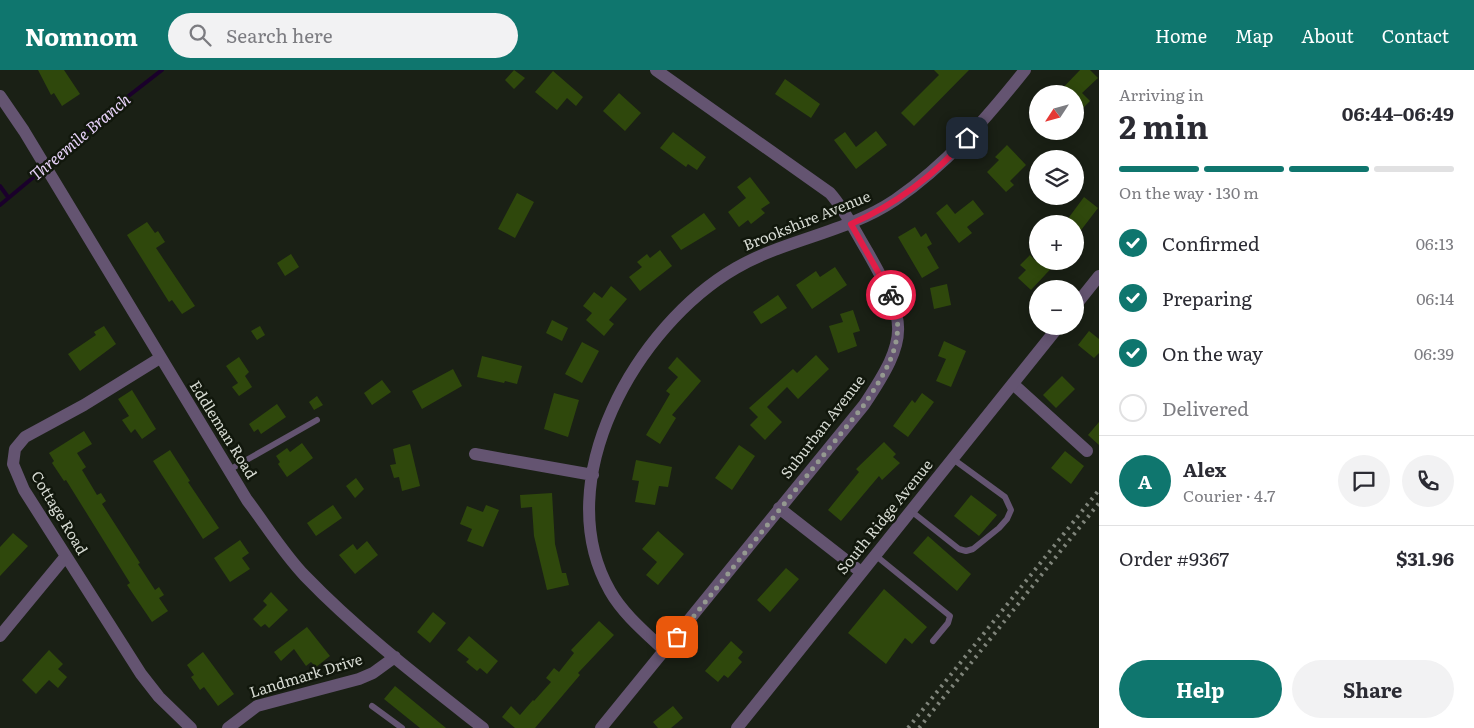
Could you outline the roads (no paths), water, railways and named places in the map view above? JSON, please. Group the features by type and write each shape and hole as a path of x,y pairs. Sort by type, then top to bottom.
{"street":[{"name":"Suburban Avenue","path":"601,728 864,405 887,370 896,349 898,336 894,304 888,288 841,206 820,184 656,70"},
{"name":"Brookshire Avenue","path":"665,651 619,604 603,577 593,548 588,516 593,475 606,423 622,388 651,343 677,314 709,287 736,268 768,252 851,224 893,202 937,170 1003,98 1025,70"},
{"name":"Eddleman Road","path":"0,96 24,131 247,500 304,575 474,725"},
{"path":"1084,295 1099,276"},
{"name":"South Ridge Avenue","path":"737,728 1052,335"},
{"name":"Cottage Road","path":"160,358 84,405 32,432 15,449 13,464 18,478 141,674 165,703 191,728"},
{"path":"1012,384 1087,451"},
{"path":"475,454 593,475"},
{"path":"779,508 861,572"},
{"path":"0,636 66,556"},
{"name":"Landmark Drive","path":"228,728 257,706 359,679 373,673 396,657"}],"lane":[{"path":"229,470 317,420"},
{"path":"911,511 959,549 966,551 972,549 1007,519 1011,510 1005,496 953,458"},
{"path":"875,555 950,616 948,624 933,641"},
{"path":"372,706 402,728"}],"waterway":[{"name":"Threemile Branch","path":"0,205 77,141 99,119 162,70"},
{"path":"0,186 8,197"}],"railway":[{"path":"908,728 1099,490"},
{"path":"919,728 1099,503"}]}
